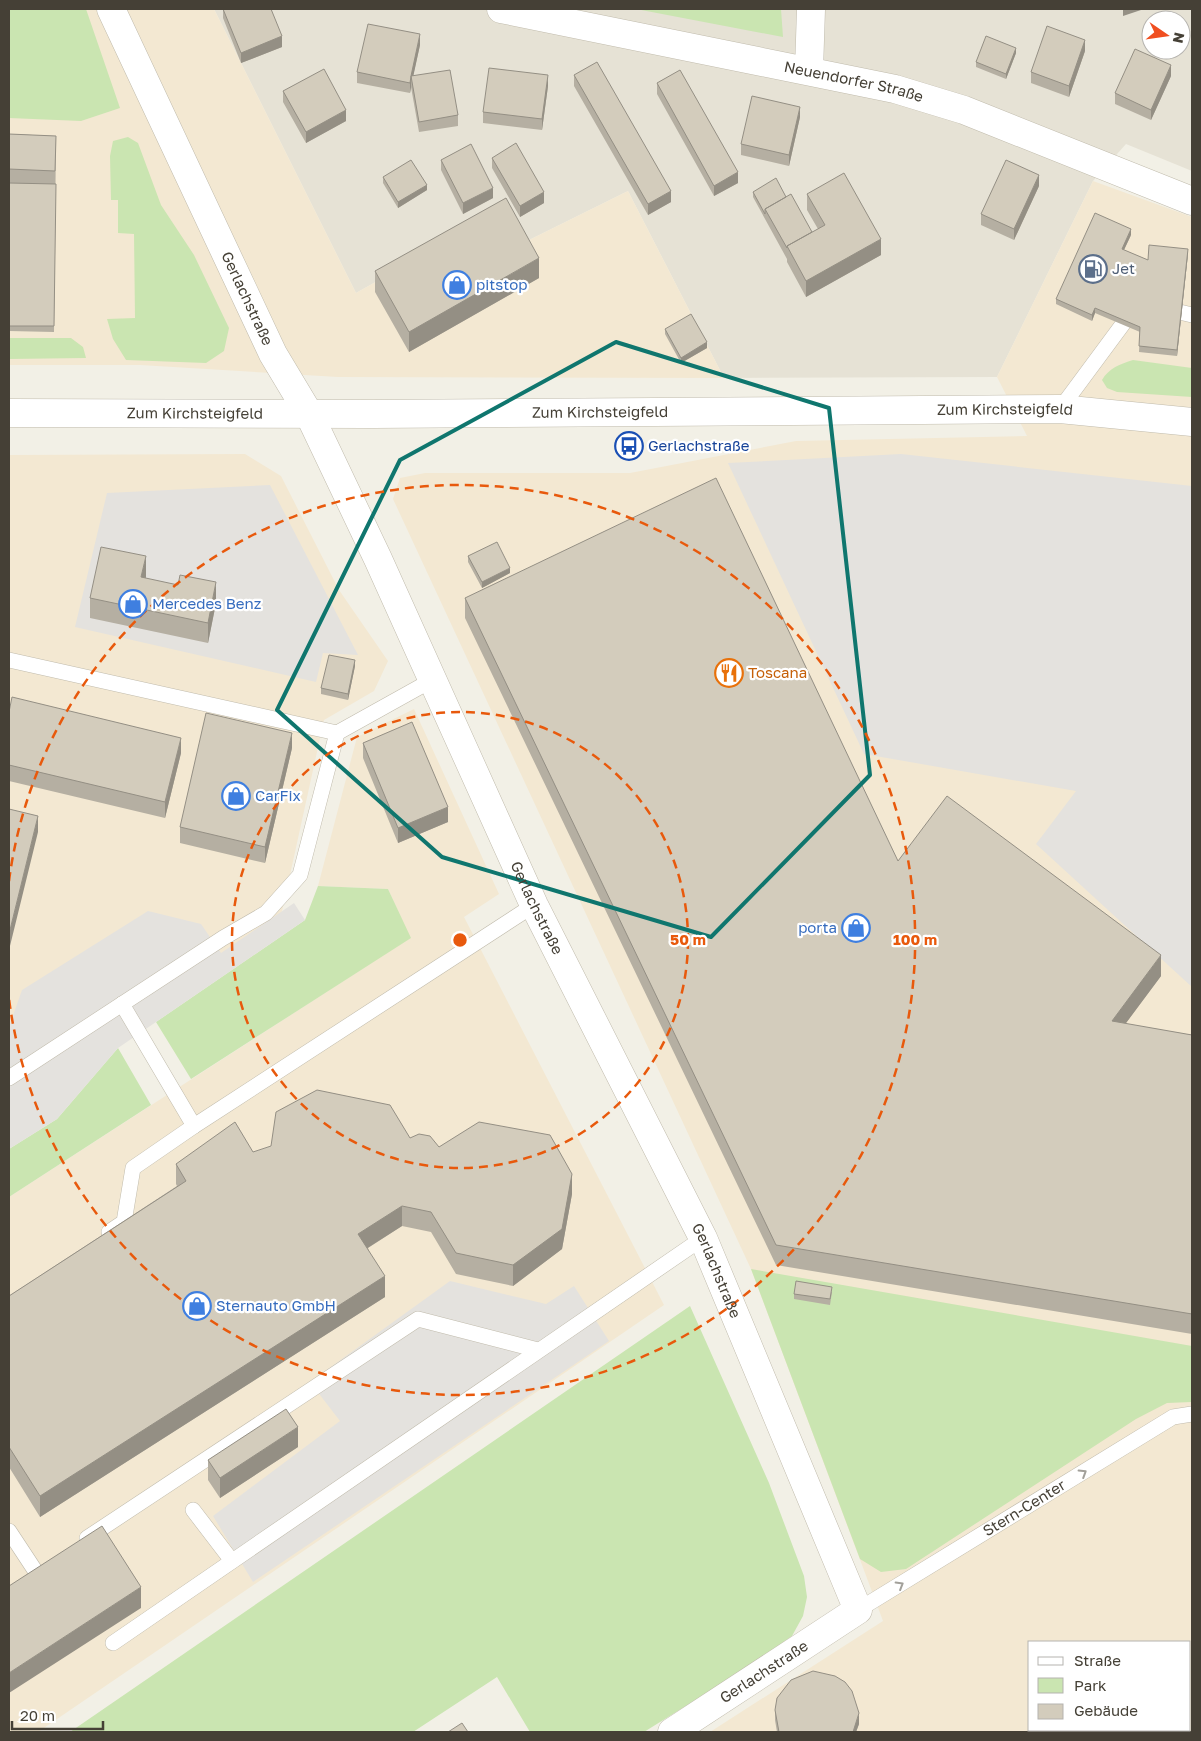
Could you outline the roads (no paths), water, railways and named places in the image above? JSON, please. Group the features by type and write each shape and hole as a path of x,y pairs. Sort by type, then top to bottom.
{"street":[{"name":"Gerlachstraße","path":"110,9 273,354 309,414 434,680 534,905 703,1238 858,1610 672,1732"},
{"name":"Neuendorfer Straße","path":"501,9 809,70 895,89 964,110 1192,201"},
{"path":"809,70 811,9"},
{"name":"Zum Kirchsteigfeld","path":"9,413 309,414 1060,409 1192,422"}],"lane":[{"path":"1060,409 1138,303 1192,315"},
{"path":"9,660 337,733 434,680"},
{"path":"9,1078 223,938 266,913 300,875 337,733"},
{"path":"99,1238 124,1222 133,1168 194,1126 534,905"},
{"path":"122,1004 194,1126"},
{"path":"113,1643 703,1238"},
{"path":"78,1544 418,1319 538,1350"},
{"name":"Stern-Center","path":"858,1610 1173,1417 1192,1414"},
{"path":"193,1510 232,1561"},
{"path":"9,1531 40,1569 22,1581"}],"place":[{"name":"Jet","path":"1093,269"},
{"name":"pitstop","path":"457,285"},
{"name":"Gerlachstraße","path":"629,446"},
{"name":"Mercedes Benz","path":"133,604"},
{"name":"Toscana","path":"729,673"},
{"name":"CarFix","path":"236,796"},
{"name":"porta","path":"856,928"},
{"name":"Sternauto GmbH","path":"197,1306"}]}
